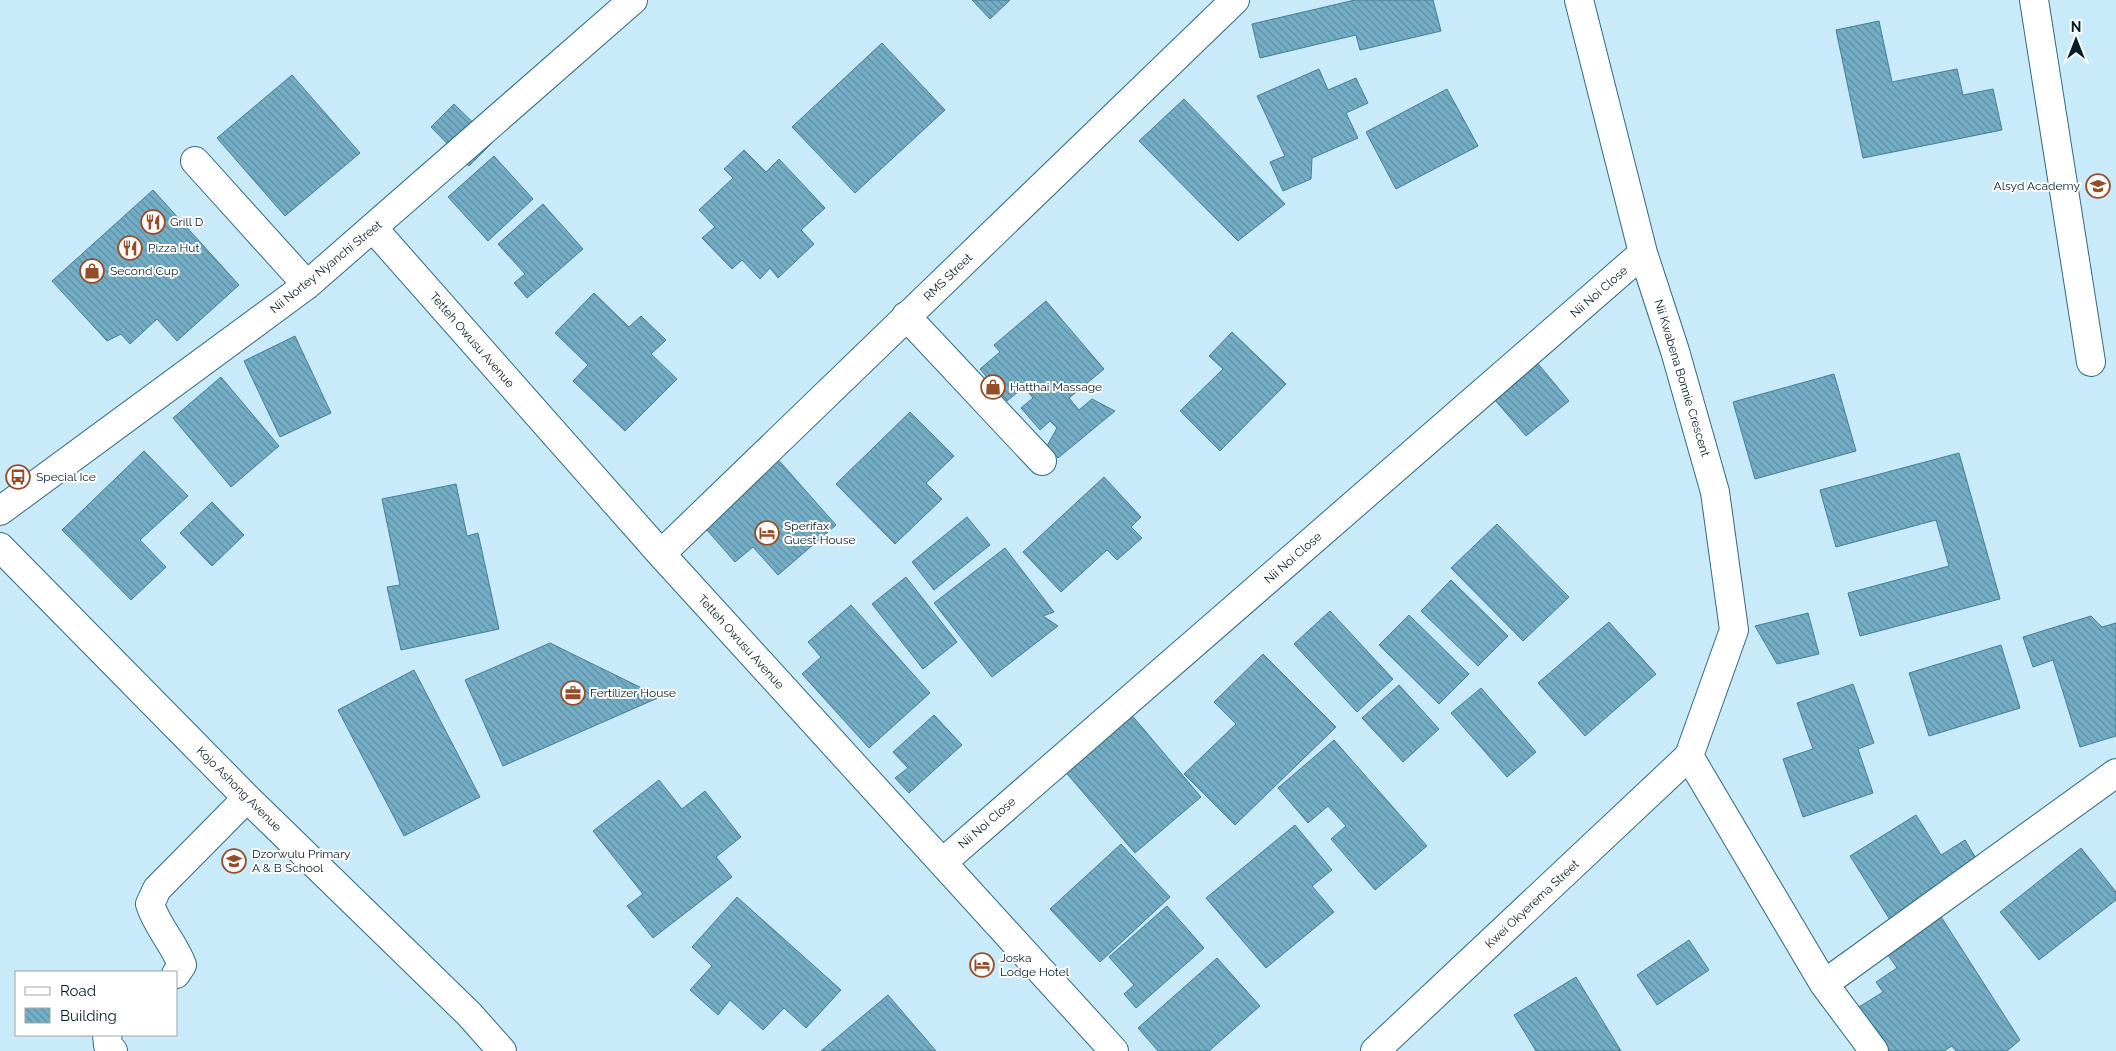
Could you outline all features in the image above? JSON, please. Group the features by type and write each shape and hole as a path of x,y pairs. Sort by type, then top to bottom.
{"street":[{"name":"Nii Nortey Nyanchi Street","path":"0,511 307,285 633,0"},
{"name":"RMS Street","path":"661,554 1235,0"},
{"name":"Nii Kwabena Bonnie Crescent","path":"1579,0 1643,253 1675,352 1716,492 1734,630 1689,756"},
{"path":"2034,0 2091,362"},
{"path":"195,161 307,285"},
{"name":"Tetteh Owusu Avenue","path":"374,228 661,554 1114,1051"},
{"name":"Nii Noi Close","path":"943,862 1643,253"},
{"path":"906,316 1042,460"},
{"name":"Kojo Ashong Avenue","path":"0,547 247,798 469,1014 498,1050"},
{"path":"1689,756 1824,984 1874,1051"},
{"name":"Kwei Okyerema Street","path":"1375,1051 1689,756"},
{"path":"1824,984 2116,772"},
{"path":"178,971 182,965 176,947 155,919 150,904 157,889 247,798"},
{"path":"107,1036 108,1045 113,1051"}],"building":[{"path":"972,0 1010,0 990,19"},
{"path":"1355,0 1433,0 1441,31 1360,50 1356,35 1260,58 1252,24"},
{"path":"1879,21 1892,82 1957,69 1963,95 1993,89 2002,130 1863,158 1836,30"},
{"path":"882,43 945,110 855,193 792,127"},
{"path":"1319,69 1328,90 1356,78 1368,103 1346,113 1358,138 1312,158 1311,179 1283,191 1270,162 1285,156 1257,96"},
{"path":"292,75 360,153 285,216 217,138"},
{"path":"1447,89 1478,146 1396,189 1366,132"},
{"path":"1184,99 1285,204 1238,241 1139,141"},
{"path":"454,104 493,142 469,166 431,127"},
{"path":"744,150 766,172 779,159 825,208 801,230 814,244 778,278 770,268 760,279 742,260 732,269 702,238 715,227 699,210 733,178 724,169"},
{"path":"494,156 533,199 488,241 448,197"},
{"path":"153,190 239,285 177,341 157,319 130,344 121,334 107,341 52,281"},
{"path":"543,204 583,249 527,298 514,283 525,274 498,244"},
{"path":"594,293 629,327 641,316 666,340 651,354 677,379 625,431 573,381 588,365 555,333"},
{"path":"1046,301 1104,369 1069,398 1079,410 1092,399 1115,411 1058,458 1047,446 1057,428 1050,421 1040,430 1021,408 1033,398 1024,387 1007,401 980,369 1000,352 994,345"},
{"path":"1232,332 1286,384 1220,451 1180,411 1223,369 1209,356"},
{"path":"295,336 331,413 280,437 244,361"},
{"path":"1525,348 1569,401 1526,436 1482,385"},
{"path":"1834,374 1856,451 1755,479 1733,402"},
{"path":"221,377 279,446 231,487 173,418"},
{"path":"910,412 954,456 926,483 942,499 895,544 836,484"},
{"path":"144,451 188,496 140,540 166,567 131,600 62,530"},
{"path":"1959,453 2000,599 1860,636 1848,593 1949,566 1936,520 1836,547 1820,490"},
{"path":"775,456 836,525 778,575 753,547 735,562 699,521"},
{"path":"1104,477 1141,517 1131,527 1142,538 1117,560 1107,550 1061,592 1023,552"},
{"path":"456,484 467,536 478,533 499,629 401,650 387,587 400,585 382,499"},
{"path":"212,502 244,535 212,566 180,533"},
{"path":"967,517 990,545 934,590 912,562"},
{"path":"1497,524 1569,597 1523,641 1451,568"},
{"path":"1005,548 1054,612 1043,616 1058,626 992,677 934,603"},
{"path":"906,577 957,642 923,669 872,604"},
{"path":"1451,580 1508,636 1478,666 1421,611"},
{"path":"851,605 930,693 869,748 802,674 821,657 808,642"},
{"path":"1330,611 1393,679 1357,712 1294,644"},
{"path":"1808,613 1819,654 1777,664 1755,626"},
{"path":"1409,615 1469,674 1439,704 1379,645"},
{"path":"2091,616 2102,627 2116,623 2116,736 2080,747 2053,660 2033,667 2023,637"},
{"path":"1609,622 1656,674 1585,736 1538,683"},
{"path":"550,643 660,697 503,766 465,680"},
{"path":"2001,645 2020,708 1929,736 1909,673"},
{"path":"1263,654 1336,727 1235,825 1184,774 1236,724 1214,702"},
{"path":"414,670 480,797 404,836 338,710"},
{"path":"1853,684 1874,743 1858,749 1873,793 1803,817 1783,759 1813,749 1797,703"},
{"path":"1399,685 1439,729 1403,762 1362,718"},
{"path":"1481,688 1536,752 1507,777 1451,713"},
{"path":"1124,706 1201,797 1135,853 1057,762"},
{"path":"934,715 962,745 909,793 895,778 908,768 893,752"},
{"path":"1334,740 1427,846 1375,890 1331,839 1346,826 1328,806 1308,823 1278,788"},
{"path":"659,780 682,809 705,791 741,837 716,857 732,877 653,938 627,906 643,894 593,831"},
{"path":"1916,815 1941,855 1965,840 1980,865 1890,920 1850,856"},
{"path":"1295,825 1332,870 1312,886 1334,912 1266,968 1206,898"},
{"path":"1121,844 1170,897 1100,962 1050,909"},
{"path":"2081,848 2116,892 2116,900 2039,960 2000,912"},
{"path":"737,897 841,990 806,1028 784,1008 763,1030 730,1000 718,1015 690,990 712,966 692,947"},
{"path":"1167,906 1204,948 1136,1008 1124,994 1134,985 1109,957"},
{"path":"1938,912 2020,1040 2007,1051 1956,1051 1952,1046 1944,1051 1878,1051 1851,1012 1883,992 1876,982 1897,968 1888,955 1905,945 1899,937"},
{"path":"1689,940 1709,970 1657,1005 1637,975"},
{"path":"1217,958 1260,1006 1209,1051 1158,1051 1138,1028"},
{"path":"1576,977 1621,1051 1536,1051 1514,1015"},
{"path":"888,995 936,1051 821,1051"}],"place":[{"name":"Alsyd Academy","path":"2098,186"},
{"name":"Grill D","path":"153,222"},
{"name":"Pizza Hut","path":"130,248"},
{"name":"Second Cup","path":"92,271"},
{"name":"Hatthai Massage","path":"993,387"},
{"name":"Special Ice","path":"18,477"},
{"name":"Sperifax Guest House","path":"767,533"},
{"name":"Fertilizer House","path":"573,693"},
{"name":"Dzorwulu Primary A & B School","path":"234,861"},
{"name":"Joska Lodge Hotel","path":"982,965"}]}
